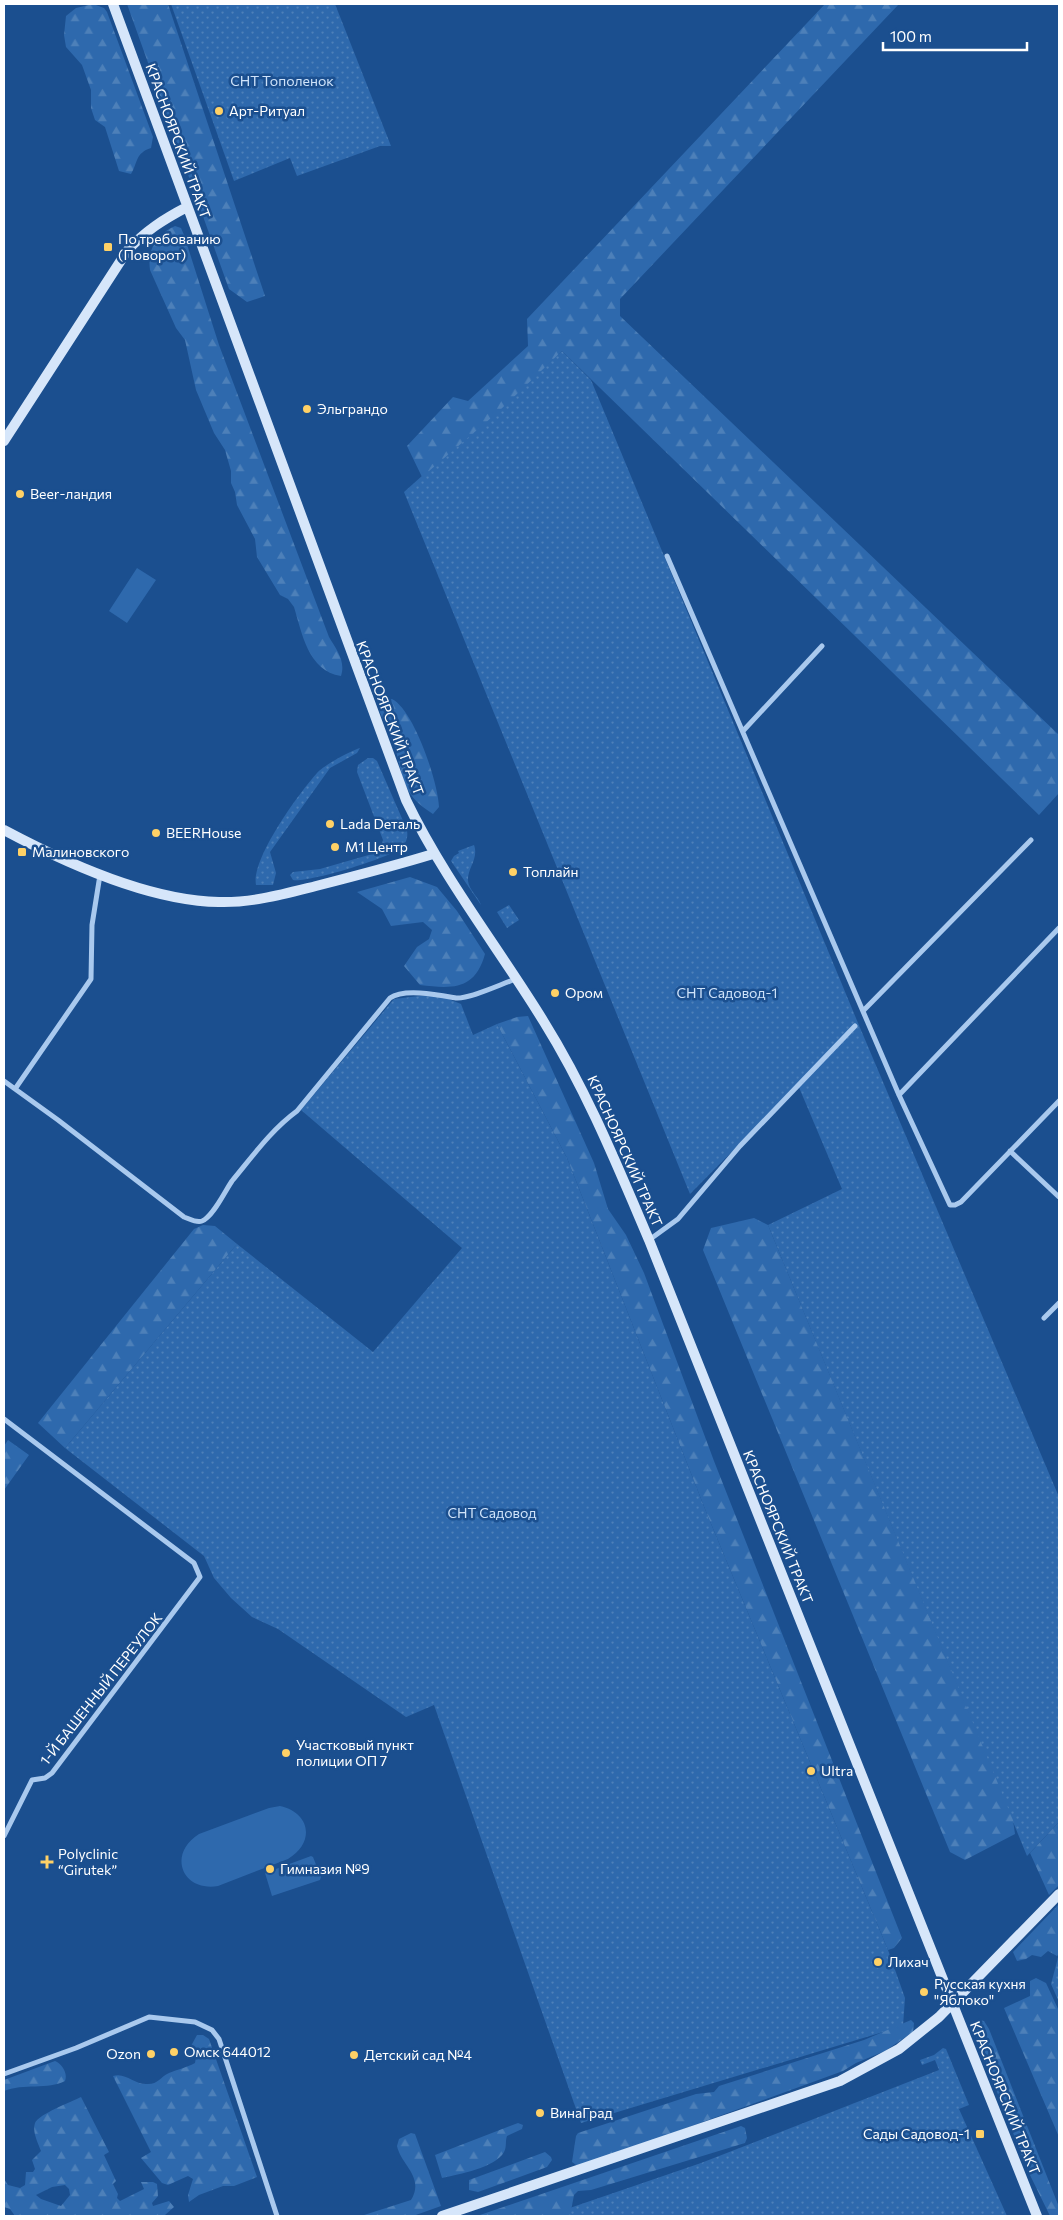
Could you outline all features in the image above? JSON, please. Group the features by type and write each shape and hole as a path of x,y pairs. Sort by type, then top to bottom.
{"main road":[{"name":"КРАСНОЯРСКИЙ ТРАКТ","path":"113,4 406,800 433,854 516,978 581,1085 649,1240 1038,2216"},
{"path":"4,441 127,251 141,236 164,219 187,207"},
{"path":"4,830 64,861 100,875 182,898 218,902 254,900 288,893 433,854"},
{"path":"442,2216 840,2081 899,2049 952,2003 1059,1894"}],"street":[{"path":"667,556 899,1095 950,1205 961,1202 1059,1101"},
{"path":"742,731 822,646"},
{"path":"863,1011 1031,840"},
{"path":"15,1089 91,980 92,925 100,875"},
{"path":"899,1095 1059,928"},
{"path":"4,1081 184,1217 193,1221 202,1221 209,1216 231,1183 278,1125 297,1111 395,994 430,994 462,998 516,978"},
{"path":"649,1240 678,1219 740,1146 855,1026"},
{"path":"1010,1151 1059,1197"},
{"path":"1044,1318 1059,1303"},
{"name":"1-Й БАШЕННЫЙ ПЕРЕУЛОК","path":"4,1419 192,1562 200,1577 52,1773 45,1778 32,1780 4,1836"},
{"path":"4,2074 76,2048 148,2018 195,2022 212,2030 219,2039 277,2216"}],"green space":[{"path":"93,4 104,8 107,12 153,137 151,148 139,156 131,174 119,171 105,127 95,120 91,108 91,90 82,65 66,47 64,35 66,16 76,8"},
{"path":"127,4 168,4 265,296 247,302 229,289"},
{"name":"СНТ Тополенок","path":"171,4 335,4 391,146 380,146 297,176 290,158 234,181"},
{"path":"825,4 899,4 620,299 620,316 1059,735 1059,793 1039,815 562,351 498,412 422,477 407,446 453,397 468,401 528,346 527,319"},
{"path":"175,226 181,228 184,235 219,345 329,637 340,655 342,665 341,676 330,673 314,659 304,639 294,607 288,599 280,595 257,557 255,539 237,505 225,450 214,433 196,390 185,340 176,328 150,270 150,255 155,243 163,233"},
{"name":"СНТ Садовод-1","path":"562,351 591,380 858,1023 1059,1497 1059,1822 1027,1856 768,1225 842,1189 798,1085 690,1194 404,492"},
{"path":"137,568 156,580 127,623 109,611"},
{"path":"392,699 408,717 423,748 438,796 439,807 433,814 414,798 404,782 393,741 379,709 387,700"},
{"path":"360,748 357,753 330,768 270,852 276,873 273,885 256,885 256,874 268,843 299,795 320,770"},
{"path":"368,758 373,758 377,761 407,830 405,844 394,852 366,863 315,878 293,880 290,875 293,872 320,869 379,852 383,840 357,772 358,765"},
{"path":"474,845 475,855 468,881 470,888 481,905 451,861 459,853 458,851"},
{"path":"410,877 437,887 457,911 485,954 481,966 469,981 443,987 420,985 404,966 417,947 429,939 432,930 423,922 391,926 382,909 357,892"},
{"path":"509,905 519,920 507,928 497,912"},
{"name":"СНТ Садовод","path":"441,996 461,1004 473,1035 497,1024 567,1158 707,1514 888,1950 905,1998 903,2026 581,2123 434,1705 406,1717 278,1629 252,1617 231,1598 214,1578 204,1556 65,1448 237,1244 373,1352 462,1248 301,1110 394,999"},
{"path":"528,1016 594,1163 608,1209 626,1235 644,1273 714,1461 902,1938 894,1948 888,1950 707,1514 567,1158 497,1024 517,1017"},
{"path":"754,1218 768,1225 1013,1820 1015,1834 965,1860 950,1852 703,1250 711,1228"},
{"path":"203,1225 215,1226 237,1244 65,1448 38,1423 194,1229"},
{"path":"8,1440 29,1455 4,1490 4,1446"},
{"path":"280,1806 298,1815 306,1829 306,1837 302,1845 288,1859 218,1886 206,1886 195,1883 183,1870 181,1861 183,1851 189,1842 199,1834 269,1808"},
{"path":"1059,1822 1059,1885 1049,1895 1030,1853"},
{"path":"311,1856 321,1877 320,1880 272,1896 265,1873"},
{"path":"1059,1904 1059,1954 1057,1956 1048,1951 1041,1957 1032,1955 1017,1961 1013,1952"},
{"path":"1059,1954 1059,2002 1051,1984"},
{"path":"1036,1978 1046,1983 1059,2011 1059,2137 1004,2008 1030,1996 1030,1981"},
{"path":"911,2020 914,2023 913,2032 885,2051 856,2063 843,2071 579,2167 572,2162 578,2133 696,2094 714,2092 719,2086 864,2040"},
{"path":"978,2020 984,2021 989,2029 1059,2207 1059,2216 1050,2216 1028,2171 979,2046 973,2024"},
{"path":"197,2035 203,2035 209,2039 257,2177 234,2186 223,2186 199,2195 189,2202 188,2195 193,2179 188,2176 168,2185 162,2183 141,2158 151,2152 113,2076 122,2076 150,2084 169,2073 192,2065 195,2063 196,2057 191,2046"},
{"path":"943,2048 946,2049 969,2105 959,2109 1007,2216 562,2216 561,2211 701,2163 939,2070 935,2060 922,2065 920,2060 934,2055"},
{"path":"55,2061 64,2069 65,2081 58,2084 19,2087 4,2091 4,2080"},
{"path":"81,2097 109,2152 104,2155 116,2181 113,2184 118,2194 117,2198 120,2201 144,2189 141,2182 153,2182 157,2184 158,2196 152,2203 153,2206 169,2201 174,2207 165,2215 15,2216 10,2209 4,2207 4,2179 8,2185 20,2188 25,2185 26,2172 33,2172 35,2169 32,2160 41,2151 35,2134 35,2123 49,2112","holes":["65,2185 69,2189 70,2195 61,2206 41,2199 36,2195 52,2187"]},
{"path":"518,2123 523,2125 522,2129 507,2136 505,2150 499,2158 476,2170 442,2178 435,2155"},
{"path":"741,2126 745,2128 747,2138 745,2143 591,2190 578,2191 574,2195 570,2216 477,2216"},
{"path":"411,2133 415,2134 441,2206 413,2216 361,2216 411,2200 415,2192 414,2178 399,2153 397,2146 399,2139"},
{"path":"545,2152 552,2160 547,2167 478,2192 469,2190 469,2180"}],"place":[{"name":"Арт-Ритуал","path":"219,111"},
{"name":"По требованию (Поворот)","path":"108,247"},
{"name":"Эльграндо","path":"307,409"},
{"name":"Beer-ландия","path":"20,494"},
{"name":"Lada Dеталь","path":"330,824"},
{"name":"BEERHouse","path":"156,833"},
{"name":"М1 Центр","path":"335,847"},
{"name":"Малиновского","path":"22,852"},
{"name":"Топлайн","path":"513,872"},
{"name":"Ором","path":"555,993"},
{"name":"Участковый пункт полиции ОП 7","path":"286,1753"},
{"name":"Ultra","path":"811,1771"},
{"name":"Polyclinic “Girutek”","path":"47,1862"},
{"name":"Гимназия №9","path":"270,1869"},
{"name":"Лихач","path":"878,1962"},
{"name":"Русская кухня \"Яблоко\"","path":"924,1992"},
{"name":"Омск 644012","path":"174,2052"},
{"name":"Ozon","path":"151,2054"},
{"name":"Детский сад №4","path":"354,2055"},
{"name":"ВинаГрад","path":"540,2113"},
{"name":"Сады Садовод-1","path":"980,2134"}]}
